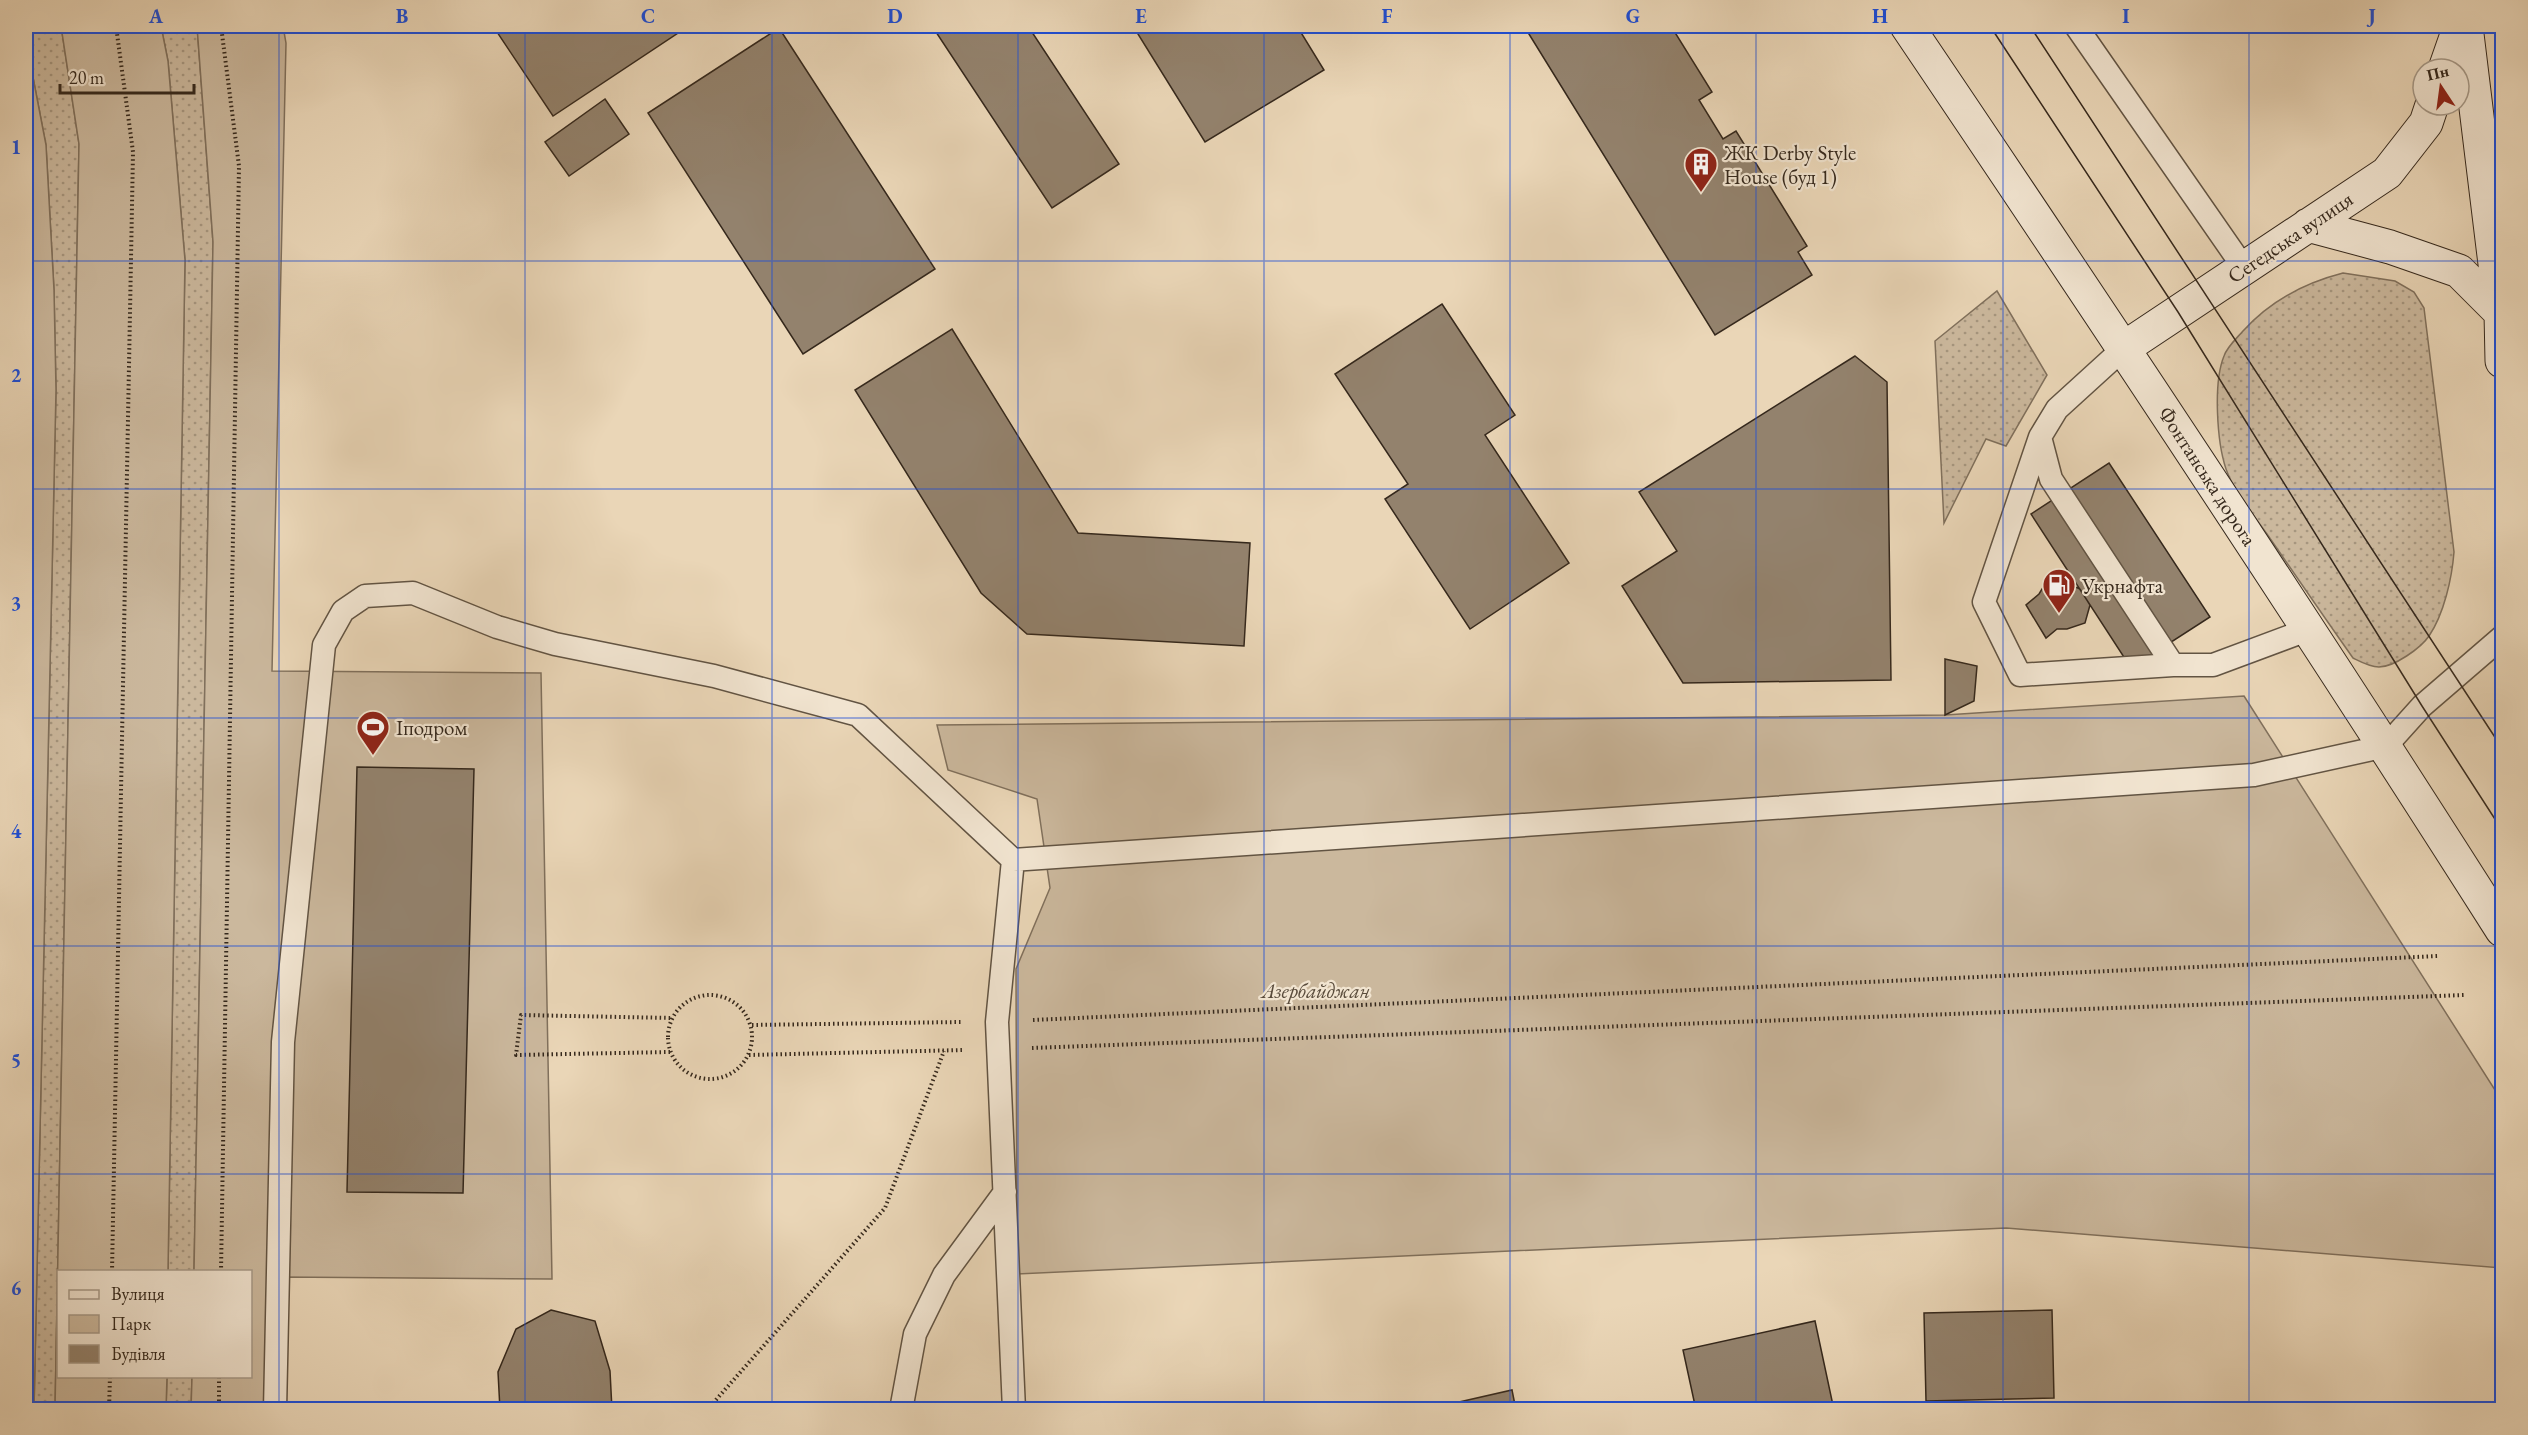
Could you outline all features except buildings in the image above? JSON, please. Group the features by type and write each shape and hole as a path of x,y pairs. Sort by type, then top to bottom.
{"main road":[{"name":"Фонтанська дорога","path":"1907,26 2124,348 2385,746 2502,930"},
{"path":"2449,57 2460,26"},
{"path":"2466,26 2501,313 2502,361"},
{"name":"Сегедська вулиця","path":"2124,348 2387,172 2426,123 2428,117"},
{"path":"2308,225 2390,247 2459,271 2501,313"}],"lane":[{"path":"2076,26 2244,268"},
{"path":"2124,348 2057,409 2040,437 1984,602 2020,675 2173,664 2213,665 2307,630"},
{"path":"2040,437 2051,479 2173,664"},
{"path":"275,1410 283,1042 324,645 343,611 365,596 413,593 497,627 555,644 714,676 858,715 1012,860 2254,776 2385,746 2422,706 2502,637"},
{"path":"1012,860 997,1022 1014,1410"},
{"path":"901,1410 915,1335 944,1275 1005,1192"}],"path":[{"path":"112,1270 133,153 116,26"},
{"path":"221,26 239,166 221,1270"},
{"path":"752,1025 997,1022 2438,956"},
{"path":"716,994 732,999 745,1012 752,1025 753,1040 749,1055 740,1067 727,1076 713,1080 695,1076 680,1067 670,1052 667,1035 672,1018 683,1004 698,995 716,994"},
{"path":"749,1055 998,1050 2463,995"},
{"path":"670,1052 516,1054 521,1016 672,1018"},
{"path":"707,1410 885,1208 944,1051"},
{"path":"109,1410 110,1378"},
{"path":"219,1378 219,1410"}],"green space":[{"path":"26,26 61,26 79,144 55,1410 34,1409 56,390 54,290 46,145 26,41"},
{"path":"61,26 161,26 168,61 185,260 168,1270 58,1270 79,144"},
{"path":"161,26 197,26 213,242 194,1270 168,1270 185,260 168,61"},
{"name":"Іподром","path":"197,26 283,26 286,43 272,671 541,673 552,1279 280,1277 280,1409 191,1410 192,1378 252,1378 252,1270 194,1270 213,242"},
{"path":"26,41 46,145 54,290 56,390 34,1410 26,1409"},
{"path":"2343,273 2395,281 2414,292 2424,308 2454,552 2446,596 2429,636 2407,656 2392,664 2379,667 2353,658 2244,503 2226,469 2220,444 2218,381 2229,346 2253,320 2288,294"},
{"path":"1997,291 2047,375 2006,446 1986,439 1944,523 1935,341"},
{"name":"Азербайджан","path":"2244,696 2502,1101 2502,1268 2006,1228 1017,1274 1016,969 1050,888 1037,799 948,770 937,725 1945,715"},
{"path":"57,1304 57,1378 167,1378 166,1409 55,1409"},
{"path":"167,1378 192,1378 191,1409 166,1410"}],"tram line":[{"path":"1990,26 2178,312 2422,706 2502,830"},
{"path":"2030,26 2502,748"}],"place":[{"name":"ЖК Derby Style House (буд 1)","path":"1701,193"},
{"name":"Укрнафта","path":"2059,614"},
{"name":"Іподром","path":"373,756"}]}
